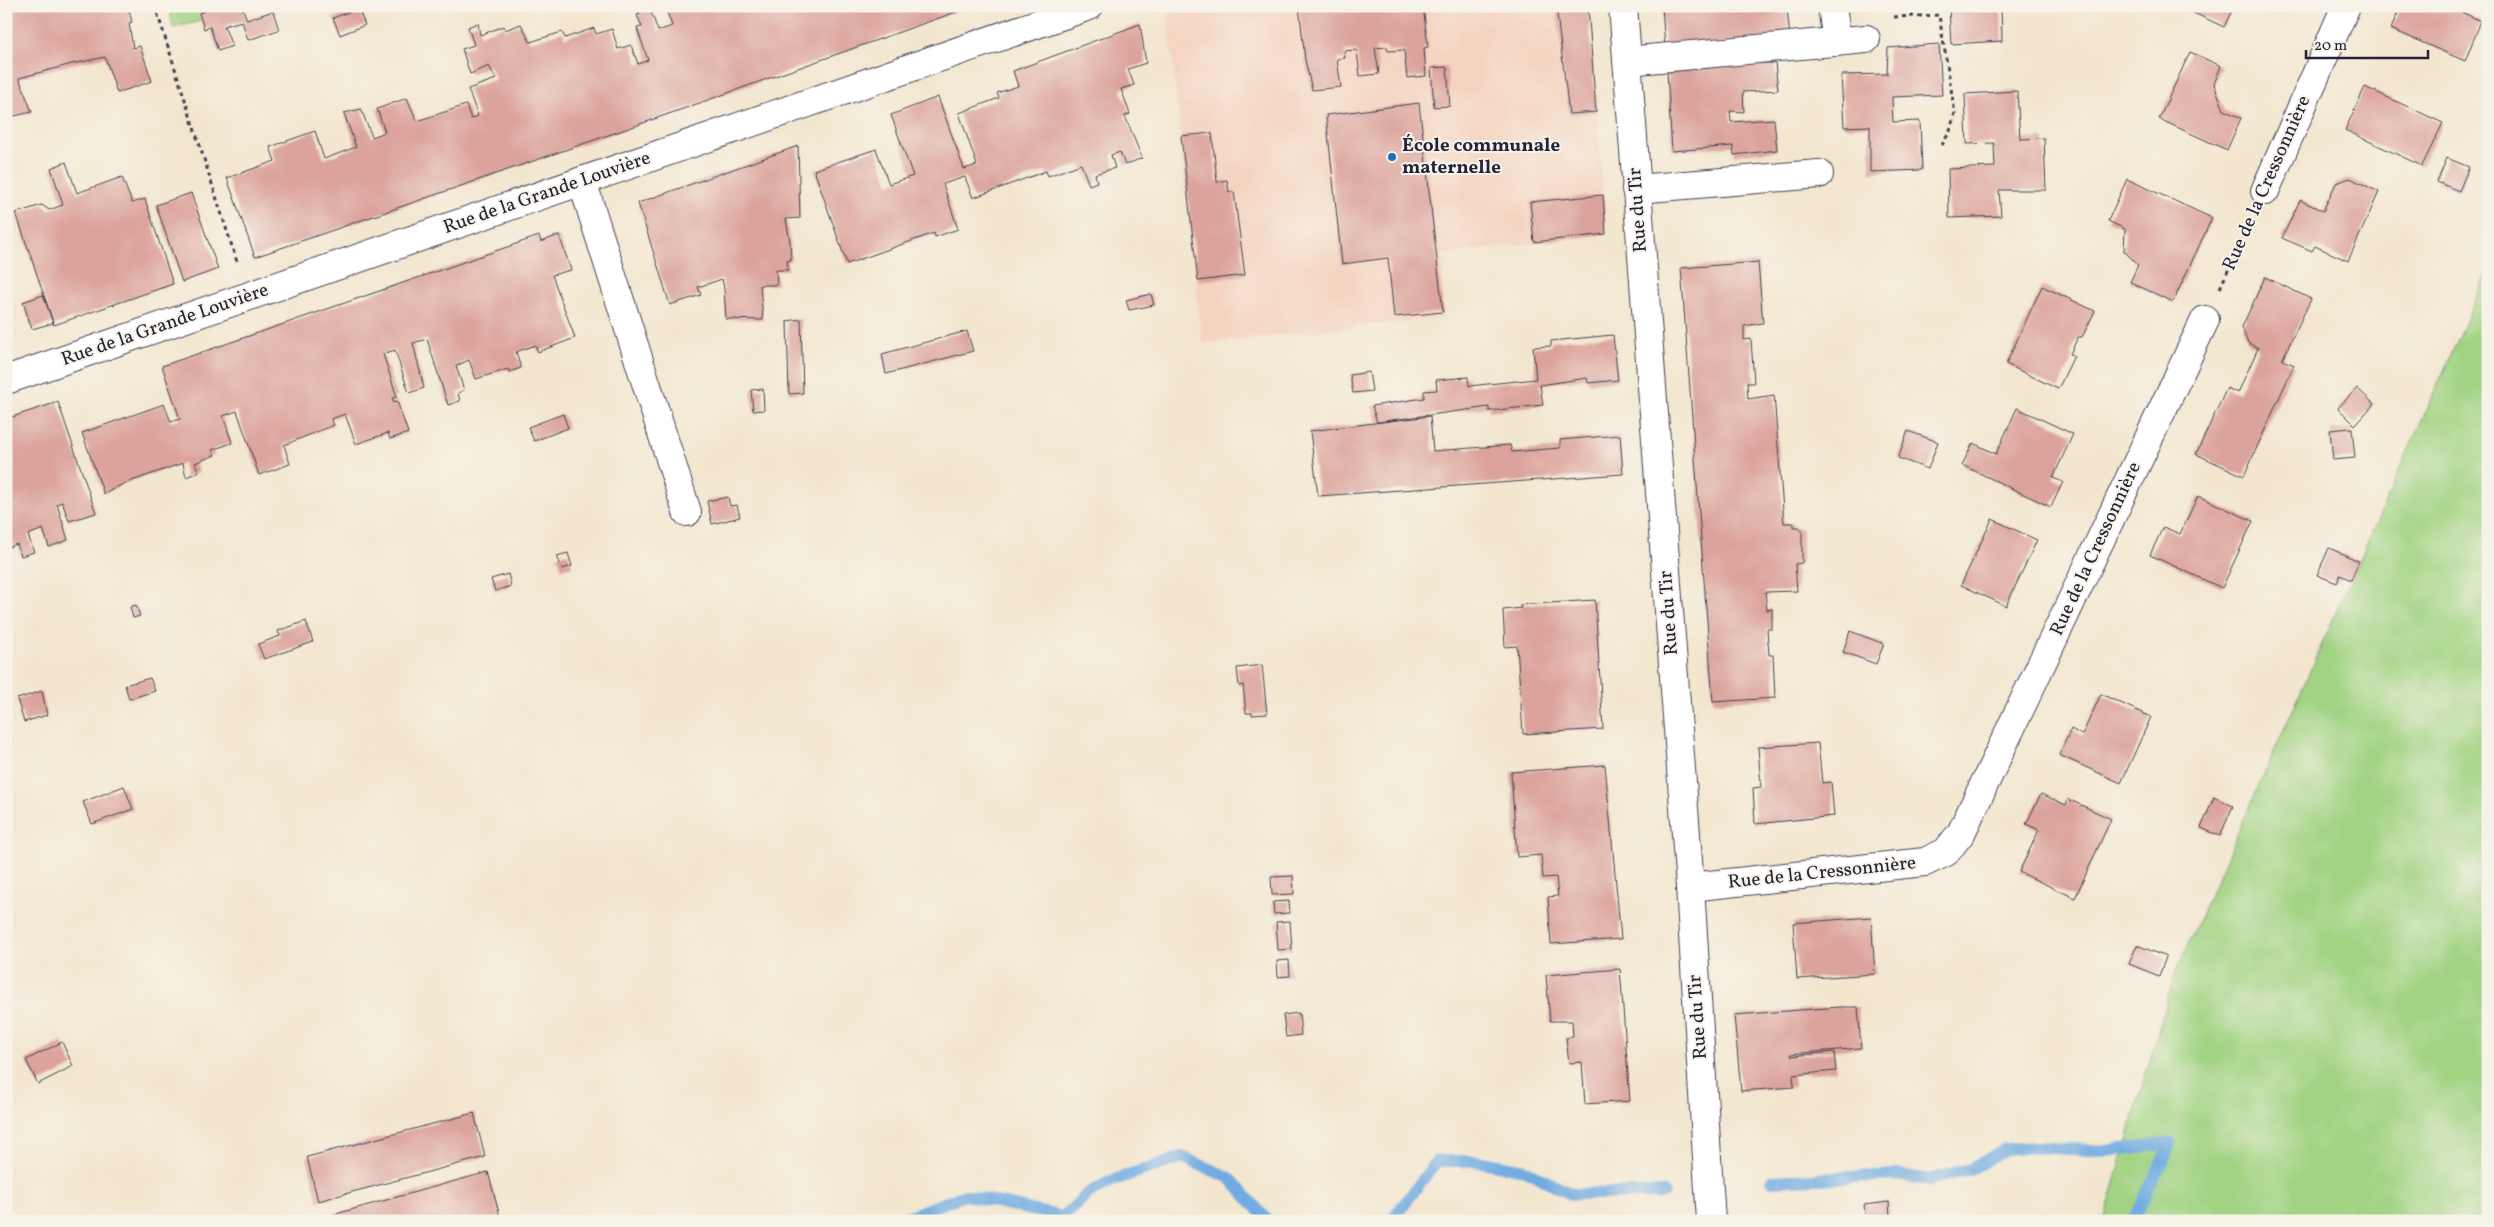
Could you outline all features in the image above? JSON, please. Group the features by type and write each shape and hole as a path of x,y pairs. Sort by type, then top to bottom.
{"main road":[{"name":"Rue de la Grande Louvière","path":"6,380 1089,6"},
{"name":"Rue du Tir","path":"1623,6 1690,887 1711,1221"},
{"path":"1832,6 1837,42"},
{"name":"Rue de la Cressonnière","path":"2265,191 2346,6"},
{"path":"1627,61 1866,40"},
{"path":"1636,189 1819,174"},
{"path":"582,181 687,512"},
{"name":"Rue de la Cressonnière","path":"1690,887 1925,862 1946,852 1965,824 2205,320"}],"path":[{"path":"155,6 248,296"},
{"path":"1911,6 1912,16"},
{"path":"1885,17 1938,15 1955,113 1950,132 1942,145"},
{"name":"Rue de la Cressonnière","path":"2205,320 2265,191"}],"shaded area":[{"name":"École communale maternelle","path":"1167,6 1588,6 1598,106 1604,235 1442,254 1443,317 1202,344"}],"green space":[{"path":"169,6 258,6 173,28"},
{"path":"2488,272 2488,1221 2104,1221 2174,976"}],"building":[{"path":"6,6 128,6 132,22 129,23 133,48 140,46 152,81 117,93 105,57 72,64 19,78 32,112 6,118"},
{"path":"217,6 242,6 247,20 273,11 279,30 248,40 242,21 224,26 232,46 218,51 210,27 204,29 199,13"},
{"path":"649,6 658,31 672,26 665,6 970,7 629,128 255,257 227,178 275,161 270,147 315,131 324,159 356,147 344,113 361,109 372,137 385,132 377,109 407,98 417,121 466,105 471,119 478,116 468,89 496,79 489,66 470,74 462,49 474,45 468,27 478,23 480,35 504,26 505,30 521,24 530,42 562,32 565,38 594,28 596,34 612,29 618,49 631,45 638,64 648,60 637,28 642,27 637,15 640,14 638,7"},
{"path":"1299,6 1423,6 1428,47 1424,48 1426,76 1407,78 1404,50 1388,51 1387,47 1375,48 1379,74 1360,76 1357,50 1344,51 1345,58 1337,59 1341,87 1312,90 1305,60"},
{"path":"1556,6 1588,6 1596,112 1569,114"},
{"path":"1662,6 1744,6 1744,12 1787,9 1790,37 1665,48"},
{"path":"1949,6 2001,6 2002,41 1951,44"},
{"path":"2179,6 2234,6 2224,27"},
{"path":"2405,6 2459,6 2457,10 2481,21 2465,61 2391,29 2399,10 2403,12"},
{"path":"358,8 365,25 340,35 333,18"},
{"path":"1140,24 1146,63 1128,69 1134,85 1121,89 1130,114 1125,116 1142,158 1125,165 1120,152 1111,155 1115,168 1095,174 1097,182 1089,185 1081,164 1048,176 1046,171 973,198 965,177 943,184 958,229 935,237 934,233 847,264 814,170 876,149 889,184 913,176 891,115 938,97 964,169 977,165 959,113 999,98 997,93 1018,86 1013,71"},
{"path":"1939,44 1942,95 1892,97 1893,122 1920,121 1922,170 1870,172 1870,126 1844,127 1841,75 1887,74 1888,48"},
{"path":"2190,52 2221,66 2214,84 2224,110 2241,118 2227,150 2159,119"},
{"path":"1756,63 1775,63 1778,90 1743,92 1744,112 1730,111 1731,122 1774,119 1777,150 1734,155 1733,146 1672,151 1667,72"},
{"path":"1447,67 1450,106 1434,107 1431,68"},
{"path":"2365,87 2443,123 2422,166 2345,130"},
{"path":"2017,91 2020,139 2044,138 2046,190 1999,190 2001,216 1949,218 1948,169 1995,167 1994,143 1967,144 1965,94"},
{"path":"1419,103 1443,312 1394,317 1388,258 1342,264 1326,115"},
{"path":"1212,133 1217,182 1227,180 1229,192 1234,192 1245,275 1198,281 1181,136"},
{"path":"798,146 800,218 786,219 791,260 787,261 788,270 776,270 777,285 760,285 763,320 726,319 722,279 698,287 701,295 670,305 638,203"},
{"path":"2447,158 2469,167 2459,191 2437,182"},
{"path":"66,162 77,193 122,177 132,203 145,199 173,284 54,325 16,213 42,205 49,210 63,205 51,168"},
{"path":"2350,178 2379,192 2348,261 2315,246 2312,251 2282,238 2300,200 2323,211 2336,183"},
{"path":"2127,179 2212,218 2173,302 2130,282 2138,265 2124,251 2125,229 2108,221"},
{"path":"191,193 218,269 182,282 156,205"},
{"path":"1603,195 1606,234 1534,242 1530,202"},
{"path":"559,235 571,270 552,275 575,338 538,352 535,345 516,352 521,368 509,372 508,369 476,379 469,360 456,366 464,390 458,393 460,401 448,405 427,339 413,343 424,388 409,393 395,350 383,354 397,397 392,398 394,402 397,401 408,433 390,439 388,433 356,444 345,414 331,419 334,425 284,445 290,464 259,475 237,411 223,416 232,443 212,450 215,455 195,463 199,472 186,477 183,463 123,484 104,494 82,433 164,404 171,422 180,419 162,366 539,236 541,242"},
{"path":"1758,262 1763,323 1744,326 1744,340 1751,339 1754,383 1747,383 1748,399 1774,395 1784,523 1793,523 1793,527 1799,527 1802,530 1802,563 1795,564 1797,591 1765,592 1767,610 1772,609 1772,629 1767,629 1769,655 1773,655 1775,698 1713,702 1681,268"},
{"path":"2265,277 2311,299 2282,360 2294,365 2244,476 2196,454 2227,388 2238,393 2258,348 2248,343 2242,327"},
{"path":"2042,286 2095,311 2082,337 2078,337 2070,354 2074,356 2058,389 2006,364"},
{"path":"1151,294 1154,305 1129,310 1126,300"},
{"path":"43,295 53,323 32,329 23,302"},
{"path":"801,319 803,393 789,394 787,321"},
{"path":"967,331 973,351 886,374 882,354"},
{"path":"1613,335 1618,380 1588,383 1587,378 1540,385 1543,405 1489,411 1489,407 1377,422 1372,406 1424,398 1424,391 1437,390 1436,380 1468,377 1469,386 1536,379 1533,347 1551,346 1551,341"},
{"path":"1369,372 1372,391 1353,393 1350,375"},
{"path":"2357,388 2374,404 2355,425 2338,408"},
{"path":"763,389 764,410 753,411 751,390"},
{"path":"58,402 96,513 69,521 62,502 57,504 68,540 49,547 43,529 28,535 34,552 21,556 17,544 6,548 6,419"},
{"path":"2017,408 2073,434 2053,478 2063,482 2051,507 1962,465 1973,443 1996,454"},
{"path":"563,414 568,428 534,441 528,427"},
{"path":"1430,416 1433,451 1510,445 1512,452 1560,448 1560,440 1620,435 1623,474 1318,496 1310,431"},
{"path":"2352,428 2355,458 2333,460 2330,430"},
{"path":"1908,431 1938,442 1928,469 1898,458"},
{"path":"2198,496 2253,521 2222,588 2150,555 2163,527 2180,534"},
{"path":"728,497 730,506 737,505 740,517 712,524 707,501"},
{"path":"1992,519 2037,540 2006,606 1961,585"},
{"path":"2329,548 2359,561 2351,580 2340,575 2337,583 2317,575"},
{"path":"568,553 572,566 562,569 557,556"},
{"path":"508,574 511,586 495,591 491,579"},
{"path":"1595,600 1603,729 1523,734 1517,646 1505,647 1503,610 1521,608 1520,605"},
{"path":"136,605 140,616 133,618 130,607"},
{"path":"306,621 313,642 264,659 258,644 280,636 278,631"},
{"path":"1850,631 1884,644 1876,664 1843,652"},
{"path":"1262,665 1267,714 1252,715 1252,713 1246,713 1243,685 1239,686 1237,668"},
{"path":"150,678 155,691 129,699 125,685"},
{"path":"42,691 47,715 24,722 17,699"},
{"path":"2101,694 2151,717 2121,783 2059,755 2071,729 2082,735"},
{"path":"1818,743 1822,783 1831,782 1834,816 1755,824 1753,788 1761,787 1758,747"},
{"path":"1605,765 1621,939 1551,944 1548,897 1558,896 1556,877 1543,878 1541,855 1517,857 1511,772"},
{"path":"124,786 133,809 92,824 83,802"},
{"path":"2041,794 2066,805 2068,799 2111,819 2075,898 2019,872 2039,830 2026,824"},
{"path":"2214,797 2233,806 2220,836 2201,828"},
{"path":"1293,876 1294,894 1272,895 1271,877"},
{"path":"1289,901 1290,913 1274,914 1273,902"},
{"path":"1871,917 1875,974 1797,979 1793,923"},
{"path":"1290,921 1292,949 1278,950 1276,922"},
{"path":"2137,945 2166,957 2159,976 2129,964"},
{"path":"1289,960 1290,976 1278,977 1277,961"},
{"path":"1620,969 1630,1101 1585,1104 1582,1062 1569,1063 1566,1038 1573,1037 1572,1021 1550,1021 1546,975"},
{"path":"1858,1007 1861,1048 1791,1054 1792,1056 1834,1052 1836,1071 1793,1075 1794,1087 1741,1091 1734,1015"},
{"path":"1299,1013 1301,1035 1286,1037 1283,1015"},
{"path":"62,1042 73,1066 38,1084 26,1060"},
{"path":"474,1113 485,1157 318,1201 307,1157"},
{"path":"488,1172 501,1220 314,1221 314,1220"},
{"path":"1889,1202 1890,1217 1866,1220 1864,1205"}],"waterway":[{"path":"1772,1181 1898,1175 1929,1180 1973,1168 2005,1149 2037,1147 2106,1151 2171,1143 2133,1221"},
{"path":"896,1221 965,1195 1063,1217 1087,1194 1111,1181 1182,1157 1230,1178 1268,1221"},
{"path":"1391,1221 1437,1161 1476,1161 1525,1170 1571,1194 1664,1193"}],"place":[{"name":"École communale maternelle","path":"1392,157"}]}
